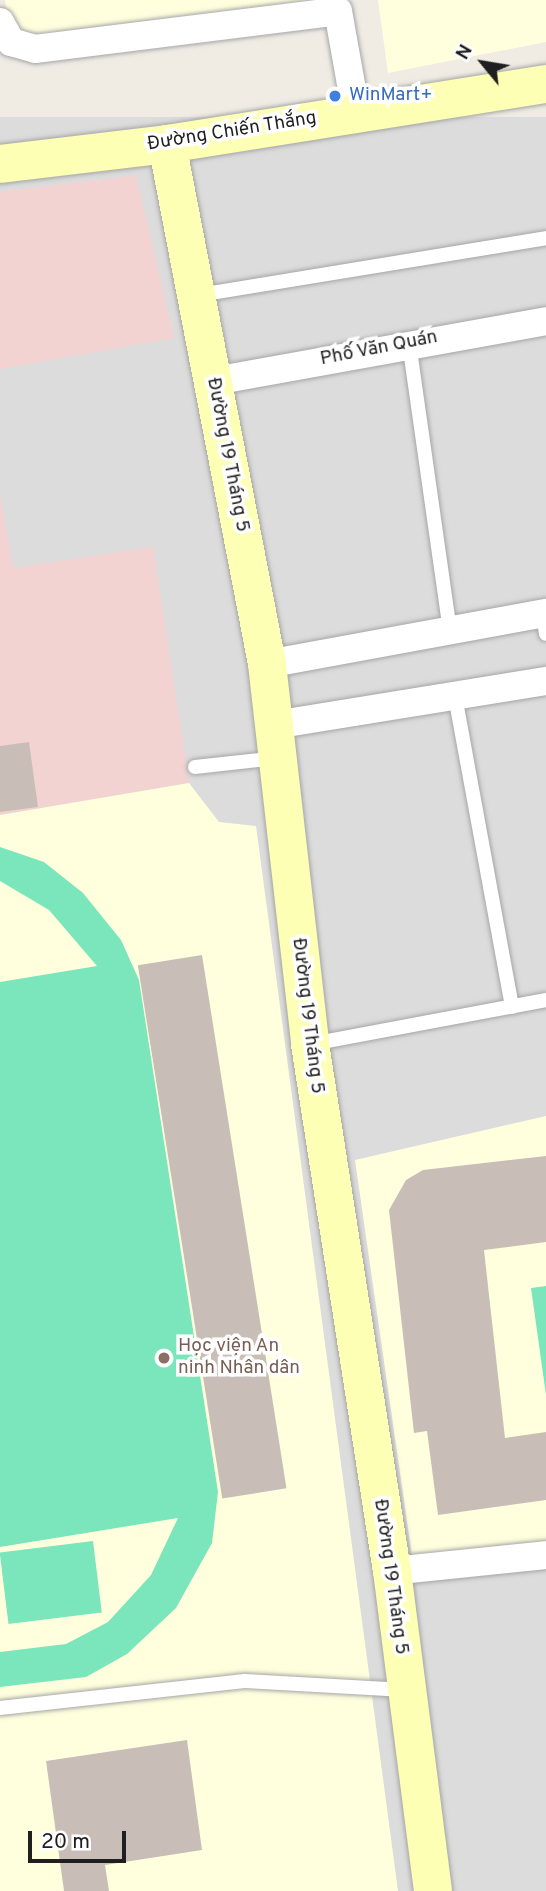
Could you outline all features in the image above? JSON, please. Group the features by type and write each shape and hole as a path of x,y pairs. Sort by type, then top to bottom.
{"street":[{"path":"0,22 10,42 35,49 338,5 356,112"},
{"name":"Đường Chiến Thắng","path":"0,164 167,144 546,84"},
{"name":"Đường 19 Tháng 5","path":"167,144 194,296 214,382 267,663 310,1044 392,1571 405,1690 433,1891"},
{"name":"Phố Văn Quán","path":"214,382 409,343 546,321"},
{"path":"267,663 450,630 545,620"},
{"path":"275,742 455,696 546,681"},
{"path":"392,1571 546,1555"}],"lane":[{"path":"194,296 546,238"},
{"path":"409,343 450,630"},
{"path":"455,696 512,1007"},
{"path":"195,767 275,742"},
{"path":"310,1044 546,1000"},
{"path":"0,1708 244,1681 405,1690"}],"shaded area":[{"path":"5,0 313,0 30,42 10,33"},
{"path":"378,0 546,0 546,42 388,73"},
{"path":"0,117 546,117 546,1891 0,1891"},
{"path":"136,175 174,338 0,369 0,192"},
{"path":"0,494 13,568 153,547 189,783 0,815"},
{"name":"Học viện An ninh Nhân dân","path":"189,783 219,822 256,826 398,1891 0,1891 0,815"},
{"path":"546,1116 546,1541 412,1556 355,1160"}],"green space":[{"path":"0,847 44,862 83,893 121,940 139,980 218,1492 212,1543 176,1608 127,1654 86,1677 0,1687 0,1652 66,1644 108,1622 151,1575 178,1518 0,1547 0,982 97,966 49,910 0,881"},
{"path":"546,1286 546,1395 531,1288"},
{"path":"93,1541 102,1612 8,1624 0,1552"}],"building":[{"path":"29,742 38,807 0,812 0,746"},
{"path":"202,955 286,1488 222,1499 138,965"},
{"path":"546,1156 546,1242 484,1250 505,1438 546,1432 546,1500 438,1515 427,1431 414,1433 389,1210 406,1180 423,1170"},
{"path":"187,1740 202,1850 105,1865 109,1891 64,1891 46,1761"}],"place":[{"name":"WinMart+","path":"335,96"},
{"name":"Học viện An ninh Nhân dân","path":"164,1358"}]}
